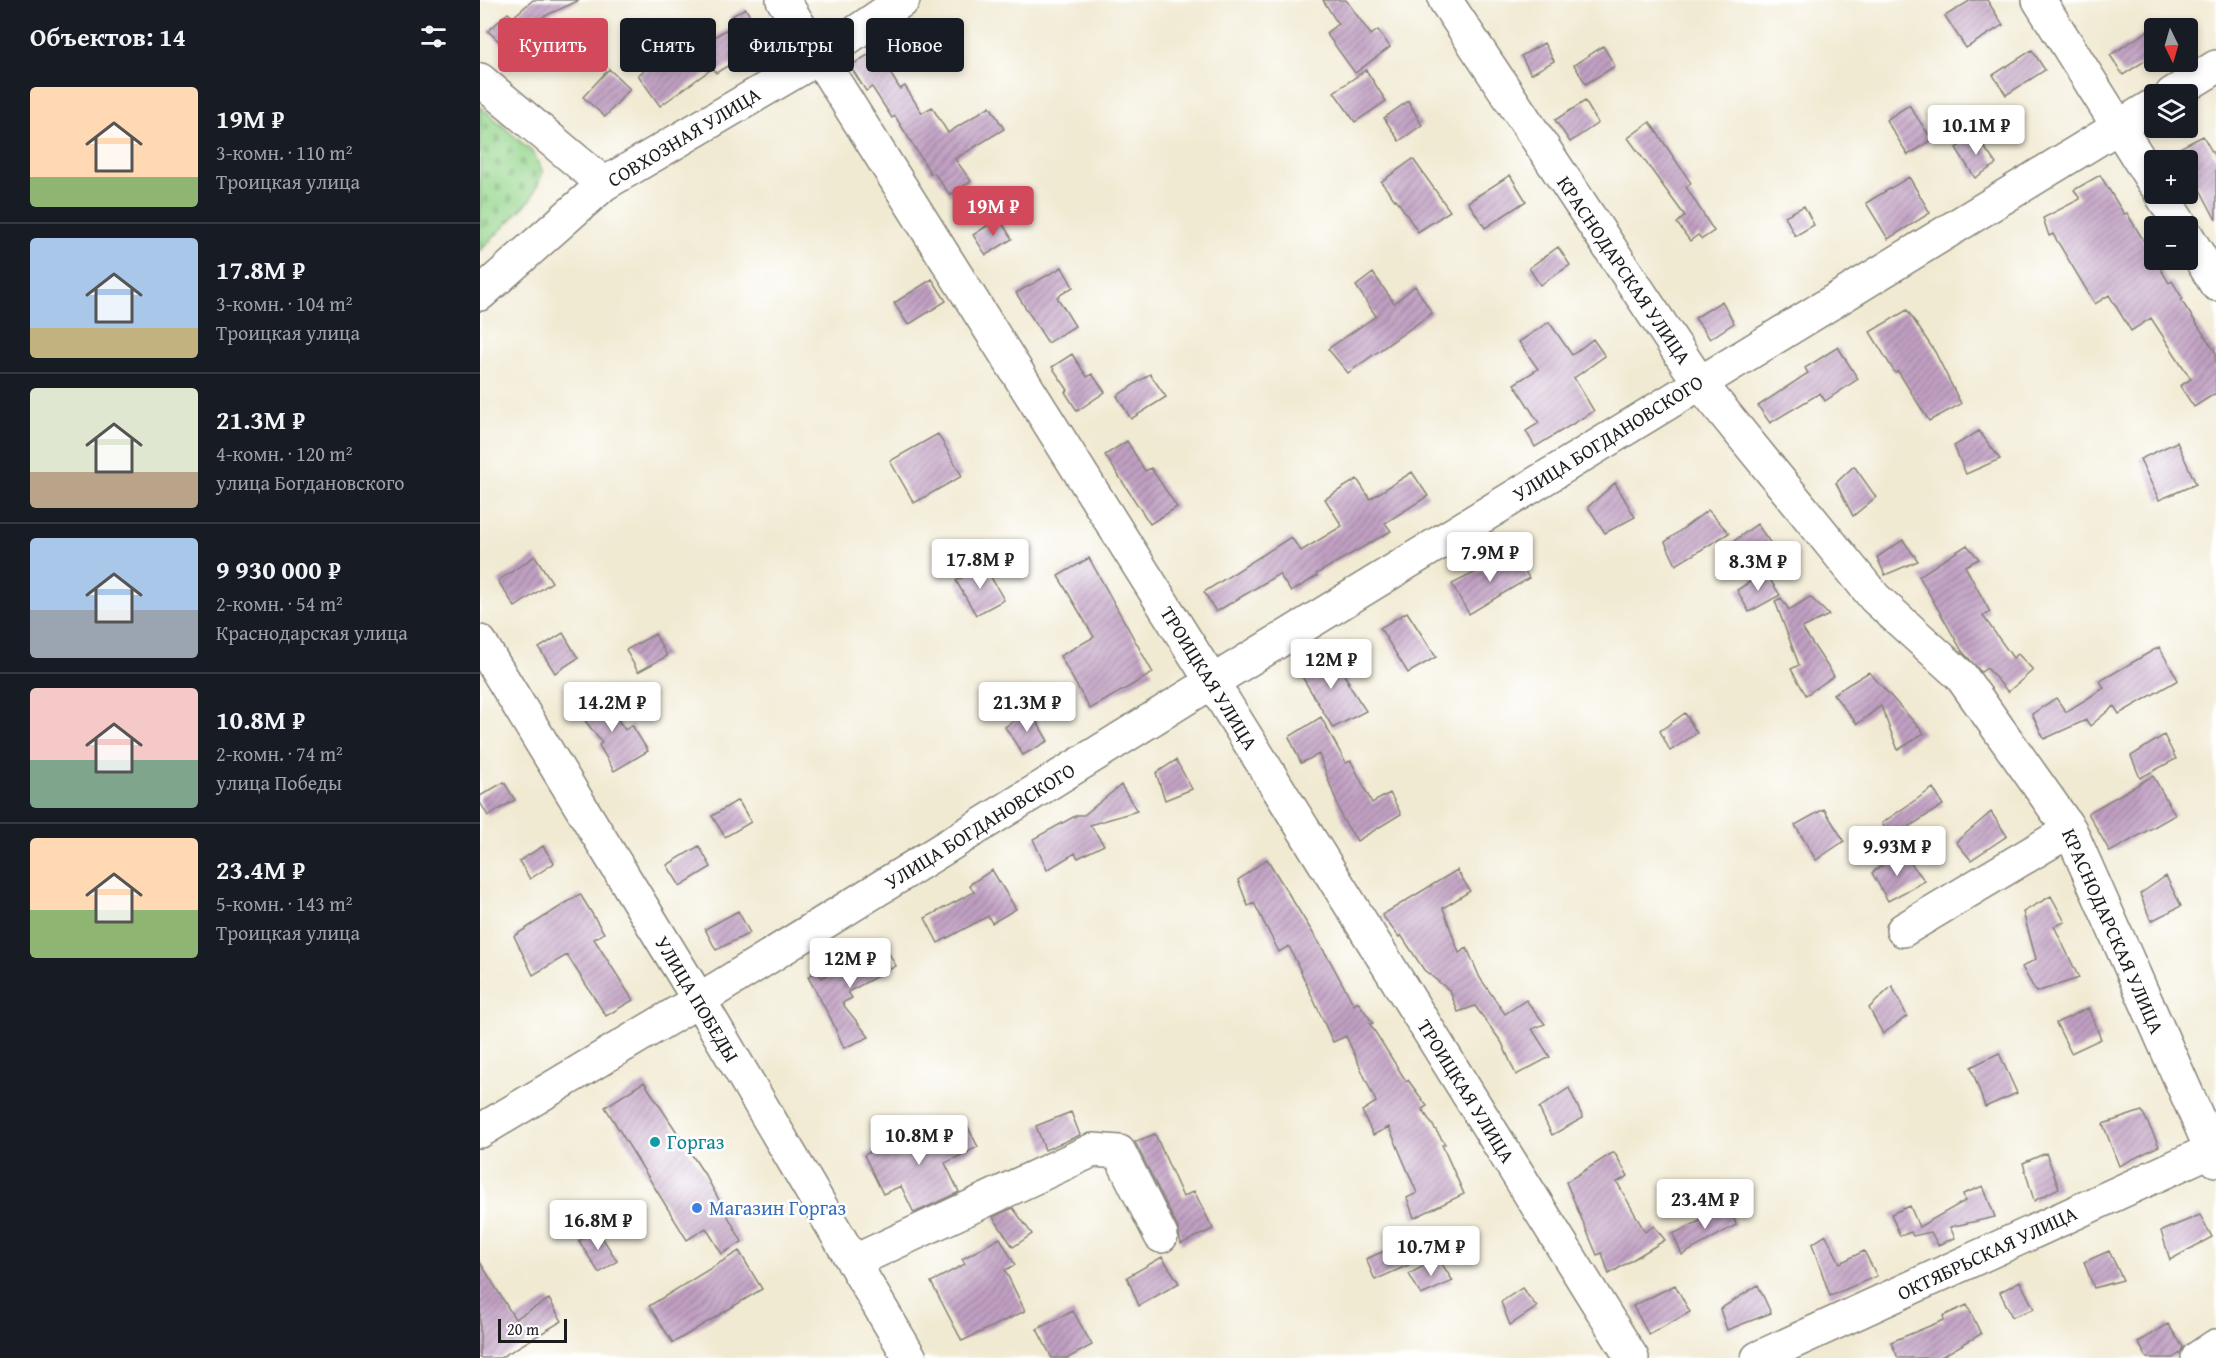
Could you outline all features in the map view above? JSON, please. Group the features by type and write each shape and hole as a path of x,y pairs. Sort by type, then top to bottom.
{"street":[{"name":"ТРОИЦКАЯ УЛИЦА","path":"783,0 794,18"},
{"name":"СОВХОЗНАЯ УЛИЦА","path":"854,33 903,0"},
{"name":"КРАСНОДАРСКАЯ УЛИЦА","path":"1445,0 1699,382 1875,598 1961,676 2070,830 2214,1153"},
{"path":"2039,0 2144,167"},
{"path":"2188,84 2216,67"},
{"name":"СОВХОЗНАЯ УЛИЦА","path":"480,294 603,184 793,72"},
{"name":"ТРОИЦКАЯ УЛИЦА","path":"828,72 1212,682 1632,1358"},
{"path":"480,80 603,184"},
{"name":"УЛИЦА БОГДАНОВСКОГО","path":"482,1127 699,1000 1699,382 2144,111"},
{"path":"2198,254 2216,284"},
{"name":"УЛИЦА ПОБЕДЫ","path":"480,642 699,1000 910,1358"},
{"path":"1904,930 2070,830"},
{"path":"852,1262 1093,1150 1119,1152 1161,1236"},
{"name":"ОКТЯБРЬСКАЯ УЛИЦА","path":"1758,1358 2214,1153"},
{"path":"2198,1358 2216,1346"}],"green space":[{"path":"480,106 532,152 543,172 531,199 480,251"}],"building":[{"path":"533,0 580,0 540,18 502,18 508,13 513,17"},
{"path":"1323,0 1346,0 1371,35 1378,30 1390,47 1355,73 1326,33 1338,24"},
{"path":"1971,0 1987,0 2003,25 1966,48 1945,16"},
{"path":"745,8 752,18 729,18"},
{"path":"498,22 498,40 488,31"},
{"path":"728,29 728,66 716,73 715,72 716,36"},
{"path":"2144,33 2144,61 2123,75 2110,55"},
{"path":"1544,43 1554,61 1531,74 1521,56"},
{"path":"1603,46 1615,66 1586,84 1574,65"},
{"path":"2032,50 2045,70 2006,95 1993,75"},
{"path":"866,56 866,72 890,72 900,89 905,86 922,113 932,107 948,133 990,106 1004,129 955,159 971,181 950,195 934,173 931,174 895,116 892,118 872,87 866,91 854,72 854,64"},
{"path":"608,70 630,89 605,117 583,97"},
{"path":"1366,70 1386,101 1355,122 1334,92"},
{"path":"642,72 707,72 660,106 638,75"},
{"path":"1408,101 1422,125 1399,141 1384,118"},
{"path":"1585,101 1598,123 1570,142 1555,120"},
{"path":"1909,105 1932,140 1908,155 1886,120"},
{"path":"1650,122 1691,183 1686,187 1714,231 1702,239 1698,235 1690,241 1677,223 1685,216 1628,138"},
{"path":"1976,135 1996,164 1975,178 1956,148"},
{"path":"2203,136 2216,159 2216,220 2198,186 2198,150 2176,150"},
{"path":"1413,159 1450,211 1418,232 1396,199 1381,182"},
{"path":"1510,175 1526,201 1485,228 1468,202"},
{"path":"2100,175 2144,241 2144,270 2161,270 2169,283 2172,281 2183,299 2181,300 2216,353 2216,393 2194,407 2180,386 2191,379 2151,318 2131,331 2109,295 2095,304 2053,234 2049,236 2043,218 2080,199 2074,190"},
{"path":"1909,177 1930,213 1888,239 1866,203"},
{"path":"1804,206 1814,225 1795,236 1785,216"},
{"path":"999,218 1012,239 986,255 973,235"},
{"path":"1558,247 1570,265 1540,285 1529,268"},
{"path":"1062,267 1073,287 1057,297 1075,326 1048,343 1016,293"},
{"path":"1373,273 1394,303 1415,286 1432,313 1348,373 1328,349 1376,316 1356,286"},
{"path":"932,279 946,301 908,325 894,303"},
{"path":"1722,301 1734,323 1710,339 1695,318"},
{"path":"1907,310 1935,352 1961,404 1929,421 1898,371 1895,373 1870,332"},
{"path":"1549,322 1572,355 1593,339 1605,356 1574,378 1594,411 1535,447 1526,431 1539,423 1514,384 1538,369 1519,342"},
{"path":"1838,347 1858,379 1825,401 1820,393 1770,423 1758,406 1808,373 1805,368"},
{"path":"1072,354 1087,377 1092,374 1105,392 1077,411 1065,392 1068,390 1052,367"},
{"path":"1150,374 1166,397 1131,419 1117,396"},
{"path":"1979,431 2000,459 1966,474 1954,446"},
{"path":"938,434 962,476 914,503 890,461"},
{"path":"1127,441 1145,471 1151,468 1177,507 1150,524 1105,455"},
{"path":"2177,442 2196,484 2159,500 2140,459"},
{"path":"1854,466 1876,497 1853,516 1836,483"},
{"path":"1412,472 1428,496 1385,523 1391,531 1316,574 1317,576 1291,592 1279,574 1216,612 1204,592 1291,537 1301,551 1342,526 1325,499 1357,479 1370,499"},
{"path":"1615,483 1635,517 1605,533 1588,507"},
{"path":"1708,510 1729,533 1676,565 1665,542"},
{"path":"1757,524 1774,548 1746,569 1730,544"},
{"path":"1903,540 1918,561 1885,575 1877,557"},
{"path":"1967,545 1979,559 1965,566 1990,612 1983,616 2013,658 2018,654 2033,670 2008,692 1987,668 1981,672 1962,651 1919,576"},
{"path":"1514,552 1529,578 1469,614 1452,584 1482,569 1485,573"},
{"path":"535,556 552,582 515,607 498,581"},
{"path":"1089,558 1153,673 1090,709 1060,656 1094,637 1058,576"},
{"path":"984,565 1004,600 976,615 956,581"},
{"path":"1765,572 1780,595 1749,612 1737,590"},
{"path":"1810,597 1829,615 1802,628 1834,676 1806,695 1791,669 1799,665 1775,601 1781,598 1789,610"},
{"path":"1407,612 1436,657 1408,673 1380,628"},
{"path":"563,633 578,658 555,673 539,648"},
{"path":"655,634 667,656 638,672 626,650"},
{"path":"2159,647 2178,680 2119,714 2114,706 2090,726 2086,720 2044,739 2032,714 2056,698 2066,712 2104,688 2100,681"},
{"path":"1327,652 1349,682 1347,682 1366,711 1333,728 1298,670"},
{"path":"1869,672 1924,733 1898,750 1881,706 1857,724 1833,694"},
{"path":"599,693 625,730 632,725 648,751 614,771 599,745 602,743 577,710"},
{"path":"1030,710 1048,741 1023,755 1005,727"},
{"path":"1685,713 1697,733 1670,751 1660,731"},
{"path":"1321,717 1346,763 1351,761 1372,803 1390,793 1401,814 1357,841 1343,820 1319,754 1301,763 1289,737"},
{"path":"2164,735 2176,759 2140,778 2131,756"},
{"path":"1176,760 1192,789 1165,800 1156,773"},
{"path":"2153,776 2175,815 2110,852 2088,813"},
{"path":"504,782 515,800 488,816 480,802 480,796"},
{"path":"1121,785 1137,811 1090,825 1104,845 1078,858 1075,853 1047,870 1033,839 1077,815 1084,815"},
{"path":"1933,788 1943,805 1890,839 1882,823"},
{"path":"738,800 751,822 725,837 712,816"},
{"path":"1824,809 1844,841 1816,860 1795,825"},
{"path":"1991,812 2007,836 1971,860 1956,842"},
{"path":"543,846 554,863 530,879 519,861"},
{"path":"699,846 711,867 680,886 667,865"},
{"path":"1901,851 1925,881 1888,901 1872,873"},
{"path":"1267,859 1329,959 1354,1005 1358,1002 1373,1023 1370,1024 1406,1081 1408,1080 1427,1106 1422,1109 1445,1144 1442,1145 1464,1194 1414,1218 1407,1198 1417,1193 1389,1127 1373,1135 1362,1111 1376,1102 1346,1036 1333,1042 1289,946 1279,952 1254,903 1248,906 1238,880"},
{"path":"992,870 1016,909 992,923 988,916 938,943 925,918 974,892 969,885"},
{"path":"1457,870 1470,891 1443,908 1459,953 1467,948 1480,978 1505,1014 1526,1000 1545,1024 1532,1029 1550,1057 1516,1075 1502,1043 1475,1006 1458,1012 1450,991 1424,970 1401,935 1399,937 1382,915"},
{"path":"2166,876 2181,906 2151,921 2140,894"},
{"path":"580,894 604,933 594,939 633,1000 606,1016 567,955 533,975 514,936"},
{"path":"2051,896 2065,922 2054,926 2079,978 2036,992 2022,967 2036,959 2023,912"},
{"path":"738,911 750,933 716,950 705,929"},
{"path":"882,941 896,966 848,992 852,998 842,1003 869,1037 844,1048 808,977 817,971 822,978"},
{"path":"1892,986 1907,1016 1883,1034 1869,1008"},
{"path":"2088,1008 2101,1039 2071,1053 2056,1023"},
{"path":"1999,1053 2017,1093 1985,1107 1971,1067"},
{"name":"Горгаз","path":"644,1082 707,1178 742,1242 722,1254 706,1228 687,1240 605,1107"},
{"path":"1569,1088 1583,1118 1552,1135 1539,1108"},
{"path":"2142,1111 2159,1146 2119,1166 2103,1124"},
{"path":"1071,1112 1080,1135 1045,1150 1036,1126"},
{"path":"921,1126 931,1145 968,1127 978,1147 945,1163 959,1192 914,1213 901,1186 883,1194 864,1155"},
{"path":"1155,1134 1183,1197 1194,1191 1213,1229 1181,1244 1178,1228 1135,1142"},
{"path":"1614,1152 1628,1176 1617,1182 1645,1232 1654,1226 1665,1240 1609,1274 1602,1253 1597,1255 1566,1182"},
{"path":"2046,1153 2059,1188 2034,1201 2023,1163"},
{"path":"1983,1186 1995,1217 1950,1227 1955,1238 1938,1245 1931,1232 1913,1236 1911,1232 1900,1236 1891,1214 1910,1206 1919,1227 1965,1201 1963,1194"},
{"path":"1730,1206 1736,1225 1682,1255 1673,1234"},
{"path":"1013,1208 1032,1234 1013,1247 993,1217"},
{"path":"2200,1215 2212,1237 2170,1260 2161,1231"},
{"path":"597,1229 617,1261 599,1273 579,1241"},
{"path":"1826,1235 1840,1263 1864,1251 1877,1276 1830,1296 1812,1244"},
{"path":"1000,1238 1015,1265 1005,1270 1025,1311 962,1341 931,1282 965,1264 962,1259"},
{"path":"1403,1243 1413,1263 1375,1280 1366,1259"},
{"path":"739,1251 762,1289 673,1343 649,1306"},
{"path":"2109,1251 2123,1280 2094,1288 2084,1262"},
{"path":"1162,1257 1179,1283 1139,1306 1127,1277"},
{"path":"1438,1258 1453,1281 1421,1295 1409,1274"},
{"path":"480,1262 515,1319 549,1299 562,1321 500,1358 480,1358"},
{"path":"2020,1281 2034,1309 2012,1317 2000,1292"},
{"path":"1675,1285 1690,1312 1649,1335 1633,1306"},
{"path":"1758,1285 1771,1313 1727,1330 1720,1309"},
{"path":"1522,1288 1537,1307 1510,1325 1501,1302"},
{"path":"1967,1305 1981,1334 1939,1358 1898,1358 1891,1342 1944,1320 1943,1316"},
{"path":"1073,1311 1092,1345 1068,1358 1052,1358 1037,1329"},
{"path":"2168,1324 2183,1347 2180,1353 2173,1358 2147,1358 2138,1342"}],"place":[{"name":"Горгаз","path":"655,1142"},
{"name":"Магазин Горгаз","path":"697,1208"}]}
